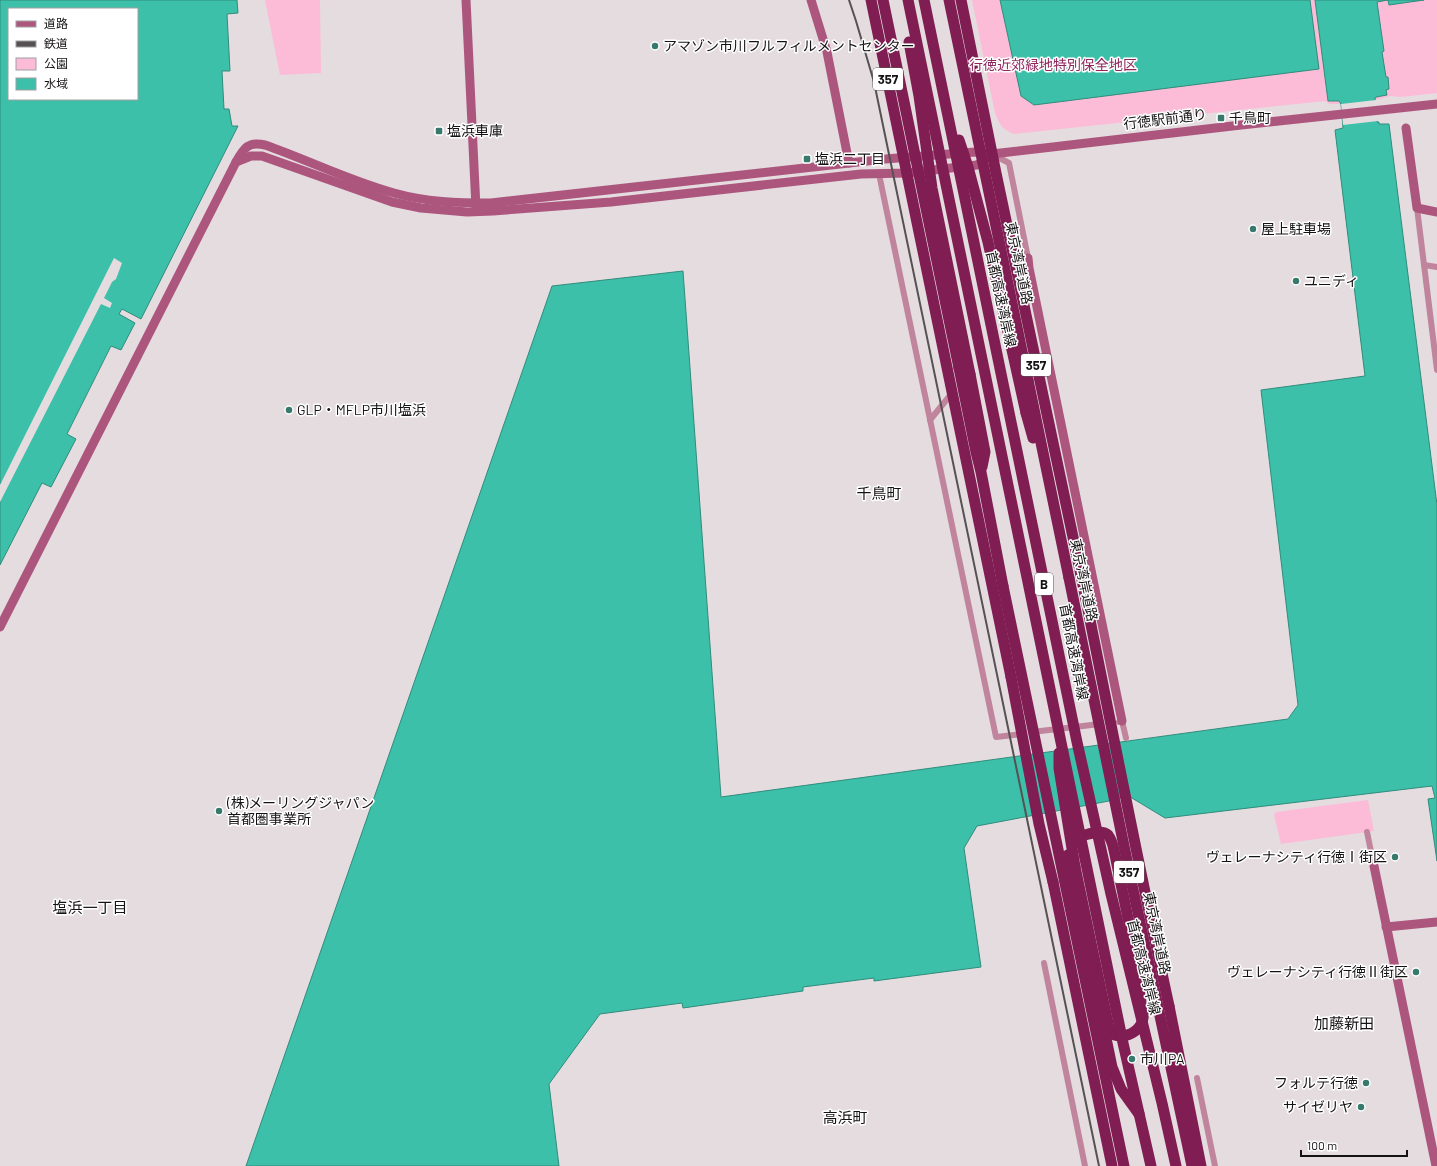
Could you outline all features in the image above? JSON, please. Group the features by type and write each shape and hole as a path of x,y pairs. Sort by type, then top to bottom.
{"highway":[{"name":"357","path":"871,0 953,393 998,587 1027,697 1124,1166"},
{"name":"357","path":"883,0 981,472 998,587 1040,824 1112,1166"},
{"path":"902,0 919,96 932,188 970,374 984,452 981,472"},
{"name":"B","path":"908,0 1059,732 1151,1166"},
{"name":"首都高速湾岸線","path":"924,0 1076,742 1176,1166"},
{"name":"東京湾岸道路","path":"949,0 1098,723 1192,1166"},
{"name":"東京湾岸道路","path":"961,0 1081,576 1127,801 1142,885 1169,1006 1201,1166"},
{"path":"949,122 962,148 988,242 1026,413 1061,543"},
{"path":"1027,697 1032,756 1050,854 1053,882"},
{"path":"1098,723 1108,745 1142,885"},
{"path":"1059,732 1059,768 1075,867 1107,1018 1112,1033 1116,1036 1130,1034 1141,1025 1143,1018 1139,972 1114,850 1108,835 1103,832 1074,838 1070,841 1067,847 1112,1067 1121,1089 1139,1114"}],"street":[{"path":"466,0 476,207"},
{"path":"811,0 827,52 850,163"},
{"name":"行徳駅前通り","path":"526,204 558,195 850,163 975,152 992,154 1437,104"},
{"path":"1406,128 1437,370"},
{"path":"0,627 236,162 246,147 254,143 265,144 372,186 394,193 422,199 460,203 476,207"},
{"path":"281,163 285,152"},
{"path":"236,162 244,158 257,155 267,157 392,202 447,211 476,207 526,204 559,205 611,202 861,174 907,173 977,165 992,154 1009,164 1030,275 1126,738"},
{"path":"791,170 793,181"},
{"path":"879,174 996,737 1122,721"},
{"path":"720,178 722,189"},
{"path":"609,190 611,202"},
{"path":"558,195 559,205"},
{"path":"1417,208 1437,212"},
{"path":"1424,265 1437,266"},
{"path":"1430,313 1437,314"},
{"path":"930,420 953,393"},
{"path":"1367,832 1436,1166"},
{"path":"1386,927 1437,922"},
{"path":"1044,963 1085,1166"},
{"path":"1197,1078 1215,1166"}],"green space":[{"path":"265,0 320,0 321,73 280,75"},
{"name":"行徳近郊緑地特別保全地区","path":"972,0 1437,0 1437,93 1401,97 1390,96 1380,99 1341,104 1329,104 1325,101 1014,134 1002,126 995,113"},
{"path":"1368,800 1374,831 1281,844 1274,815 1276,812"}],"water":[{"path":"0,0 237,0 238,13 227,14 230,71 222,71 224,109 229,109 232,126 238,126 141,319 122,309 119,314 135,323 121,350 111,346 67,434 76,439 51,487 42,483 0,565"},
{"path":"1000,0 1310,0 1319,69 1034,105 1021,96"},
{"path":"1315,0 1388,0 1377,2 1384,51 1382,52 1386,77 1388,77 1389,89 1386,90 1387,95 1376,97 1375,99 1377,122 1379,122 1379,124 1389,124 1437,505 1437,861 1428,799 1435,798 1432,786 1165,818 1127,795 1109,801 977,826 964,848 981,967 874,981 874,978 803,987 803,991 683,1008 682,1003 600,1014 549,1084 559,1166 246,1166 552,286 683,271 721,797 1288,719 1298,705 1261,390 1365,376 1335,130 1343,128 1341,104 1339,101 1328,101"},
{"path":"1388,0 1424,0 1389,5"}],"pier":[{"path":"1376,100 1378,121 1343,125 1341,104"},
{"path":"114,258 122,263 116,279 112,282 104,298 112,303 110,308 101,304 0,502 0,485"}],"railway":[{"path":"849,0 874,82 1099,1166"}],"place":[{"name":"アマゾン市川フルフィルメントセンター","path":"655,46"},
{"name":"千鳥町","path":"1221,118"},
{"name":"塩浜車庫","path":"439,131"},
{"name":"塩浜二丁目","path":"807,159"},
{"name":"屋上駐車場","path":"1253,229"},
{"name":"ユニディ","path":"1296,281"},
{"name":"GLP・MFLP市川塩浜","path":"289,410"},
{"name":"(株)メーリングジャパン 首都圏事業所","path":"219,811"},
{"name":"ヴェレーナシティ行徳Ⅰ街区","path":"1395,857"},
{"name":"ヴェレーナシティ行徳Ⅱ街区","path":"1416,972"},
{"name":"市川PA","path":"1132,1059"},
{"name":"フォルテ行徳","path":"1366,1083"},
{"name":"サイゼリヤ","path":"1361,1107"}],"district":[{"name":"千鳥町","path":"879,494"},
{"name":"塩浜一丁目","path":"90,908"},
{"name":"加藤新田","path":"1344,1024"},
{"name":"高浜町","path":"845,1118"}]}
